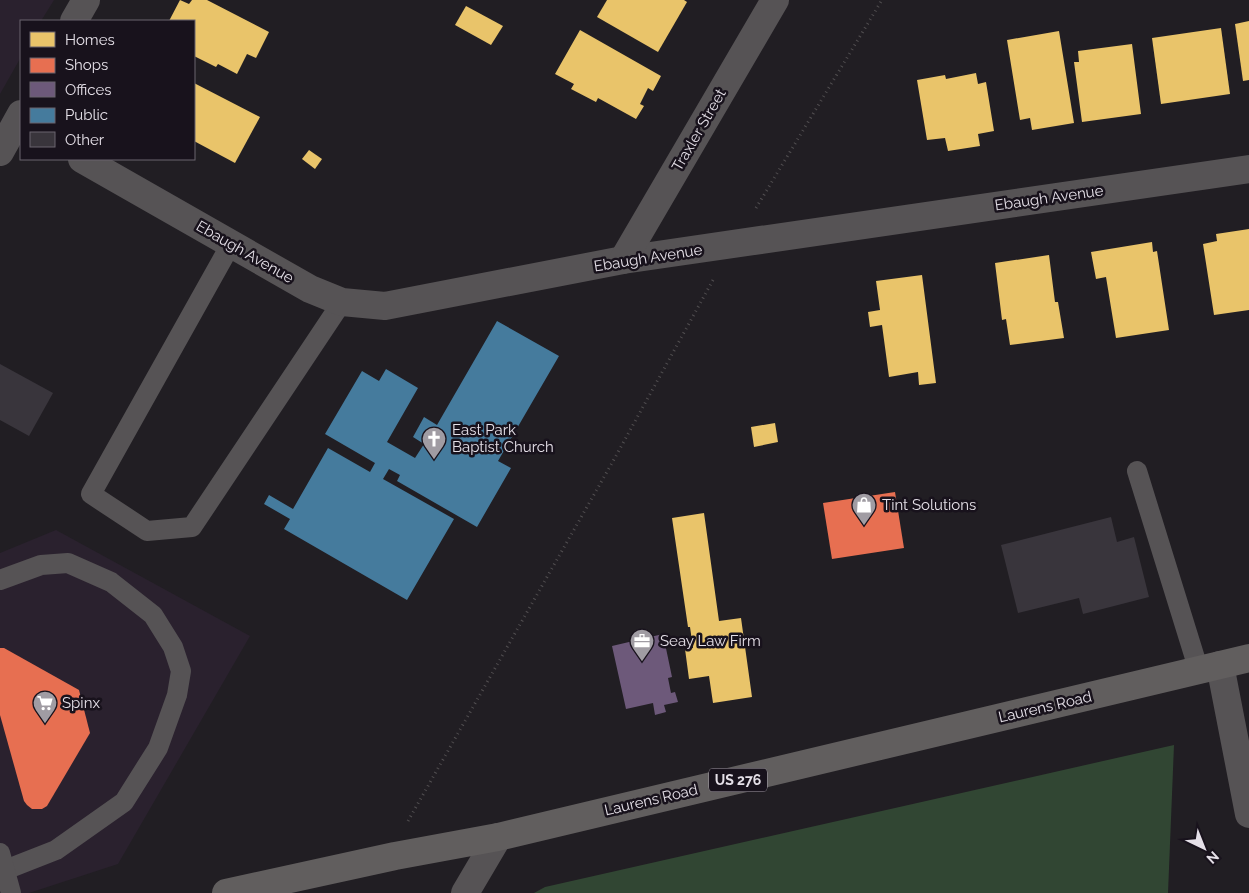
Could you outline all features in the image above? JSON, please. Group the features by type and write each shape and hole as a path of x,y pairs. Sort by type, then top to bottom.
{"main road":[{"name":"Laurens Road","path":"226,893 395,856 498,837 1249,658"}],"street":[{"path":"75,20 86,0"},
{"name":"Traxler Street","path":"624,260 775,0"},
{"path":"0,152 20,120"},
{"name":"Ebaugh Avenue","path":"84,160 310,289 342,302 385,306 624,260 1249,168"},
{"path":"1210,668 1249,814"},
{"path":"465,893 498,837"}],"lane":[{"path":"232,244 91,494 147,531 192,527 342,302"},
{"path":"1137,471 1210,668"},
{"path":"0,580 41,565 68,563 111,582 153,615 173,647 181,672 177,695 158,748 124,802 56,850 2,865 12,893"}],"path":[{"path":"754,211 882,0"},
{"path":"450,747 715,278"}],"shaded area":[{"path":"0,0 54,0 42,20 20,20 20,59 0,94"},
{"path":"56,530 250,636 118,864 29,893 0,893 0,553"}],"green space":[{"path":"1174,745 1168,893 534,893 545,887"}],"building: Homes":[{"path":"180,0 189,4 192,0 207,0 269,32 256,58 247,54 237,74 218,64 216,67 195,56 195,20 170,20"},
{"path":"607,0 684,0 687,2 658,52 597,17"},
{"path":"466,6 503,26 491,45 455,25"},
{"path":"1249,21 1249,80 1243,81 1235,24"},
{"path":"1221,28 1230,94 1161,104 1152,38"},
{"path":"580,30 661,76 653,91 648,88 640,104 644,106 636,119 598,98 596,102 571,89 574,84 555,74"},
{"path":"1059,31 1074,123 1032,130 1030,118 1020,120 1007,40"},
{"path":"1132,44 1141,114 1082,122 1074,62 1079,62 1078,51"},
{"path":"976,73 978,84 986,82 994,131 978,134 980,146 948,151 945,138 927,140 917,80 945,75 946,79"},
{"path":"195,84 260,117 235,163 195,142"},
{"path":"309,150 322,159 315,169 302,159"},
{"path":"1249,229 1249,310 1214,315 1203,244 1217,241 1216,234"},
{"path":"1152,242 1153,252 1157,251 1169,330 1116,338 1106,277 1096,279 1091,252"},
{"path":"1049,255 1055,302 1058,302 1064,338 1010,345 1006,319 1002,320 995,263"},
{"path":"922,275 936,383 919,385 918,372 889,377 882,325 870,327 868,312 880,310 876,281"},
{"path":"775,423 778,442 754,447 751,427"},
{"path":"704,513 719,621 741,618 752,697 713,703 709,676 689,679 685,649 693,648 690,627 688,627 672,518"}],"building: Shops":[{"name":"Tint Solutions","path":"895,492 904,548 832,559 823,503"},
{"name":"Spinx","path":"0,648 4,648 79,690 90,733 47,806 42,809 32,809 24,801 0,715"}],"building: Offices":[{"name":"Seay Law Firm","path":"663,634 672,677 668,678 671,693 675,692 678,702 664,705 666,712 655,715 653,703 626,709 612,646"}],"building: Public":[{"name":"East Park Baptist Church","path":"497,321 559,356 498,461 511,468 477,527 397,481 400,475 389,469 383,479 454,519 407,600 284,529 290,519 264,504 269,495 293,509 328,448 370,472 375,463 325,434 362,371 379,381 386,369 418,388 387,442 415,458 424,444 413,437 424,417 437,425"}],"building: Other":[{"path":"0,364 53,393 29,436 0,420"},
{"path":"1111,517 1117,542 1134,537 1149,597 1083,614 1079,598 1018,613 1001,545"}],"place":[{"name":"East Park Baptist Church","path":"434,460"},
{"name":"Tint Solutions","path":"864,526"},
{"name":"Seay Law Firm","path":"642,662"},
{"name":"Spinx","path":"45,724"}]}
